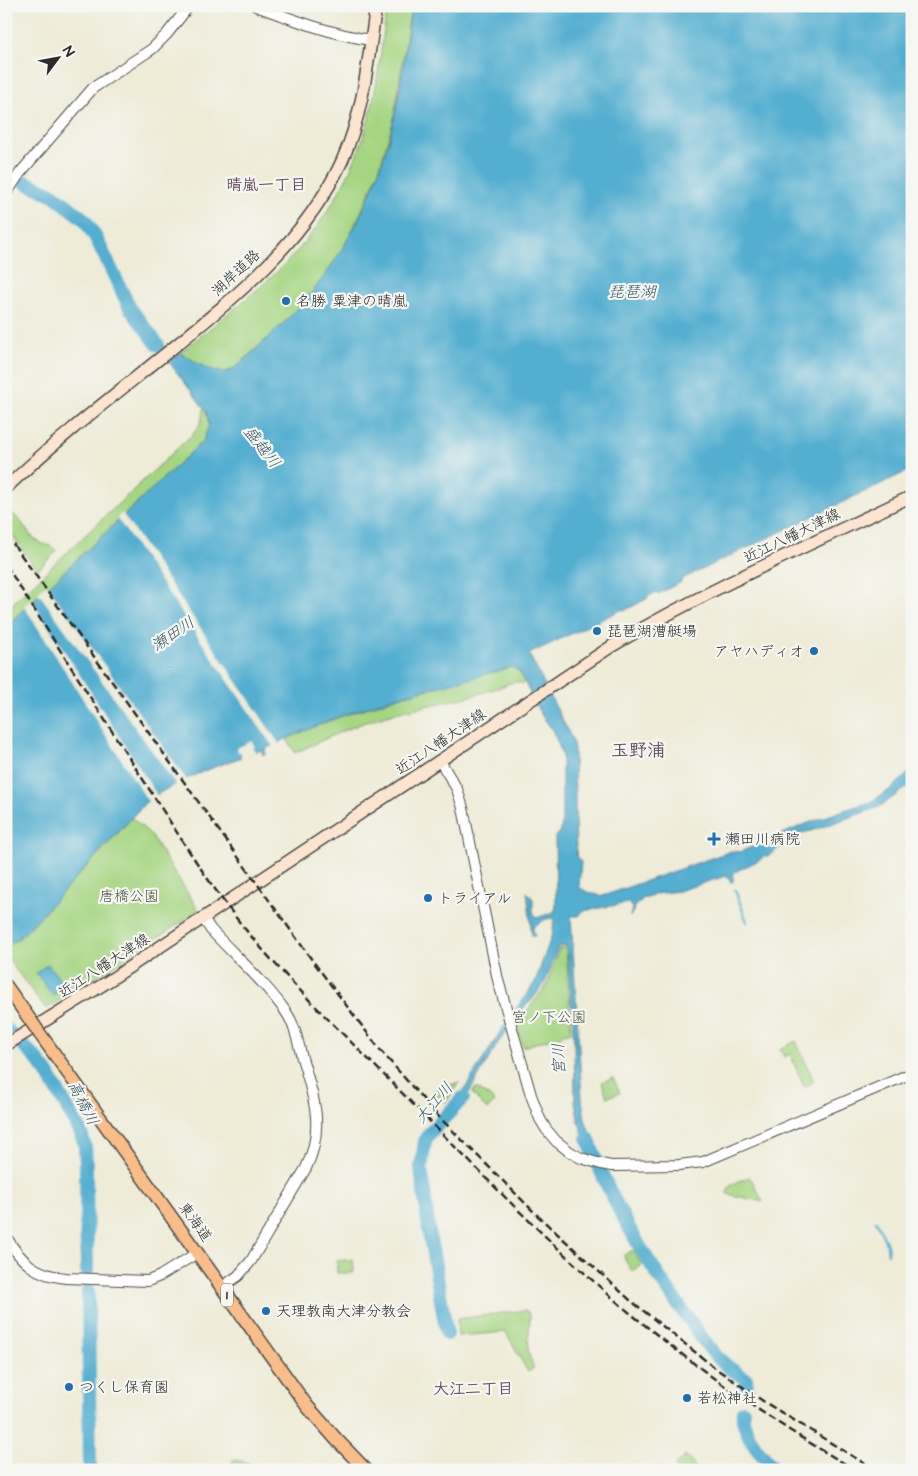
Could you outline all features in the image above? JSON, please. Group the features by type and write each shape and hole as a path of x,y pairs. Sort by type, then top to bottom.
{"highway":[{"name":"東海道","path":"6,986 307,1406 366,1470"}],"main road":[{"name":"湖岸道路","path":"6,488 65,435 225,304 278,254 307,220 329,187 352,135 365,83 376,6"},
{"name":"近江八幡大津線","path":"13,1041 104,984 612,646 672,612 912,496"}],"street":[{"path":"6,194 20,173 93,88 152,49 167,34 189,6"},
{"path":"256,6 322,30 371,40"},
{"path":"440,761 457,789 463,808 496,973 534,1106 546,1129 556,1141 570,1152 592,1162 611,1166 679,1165 703,1162 912,1073"},
{"path":"203,918 211,930 287,1013 295,1032 317,1114 313,1152 306,1168 247,1265 238,1276 222,1287"},
{"path":"6,1237 24,1262 37,1271 53,1277 148,1281 160,1276 197,1253"}],"green space":[{"path":"387,6 411,6 394,118 378,173 342,251 316,289 283,324 235,368 221,372 200,365 180,353 247,299 284,265 314,230 339,192 358,151 370,114"},
{"path":"204,406 209,424 203,441 6,626 6,611 14,602 194,433 201,422"},
{"path":"6,512 15,516 35,540 57,551 37,570 6,527"},
{"path":"512,667 519,671 526,682 522,684 520,682 513,682 467,697 387,715 340,732 295,753 287,739 325,722 405,695"},
{"name":"唐橋公園","path":"132,818 150,834 199,911 46,1009 6,957 6,947 23,935"},
{"name":"宮ノ下公園","path":"566,948 571,1032 523,1047 517,1024 547,985 559,949"},
{"path":"796,1041 813,1079 812,1083 804,1087 790,1054 784,1057 780,1049"},
{"path":"613,1078 620,1093 607,1097 602,1082"},
{"path":"459,1082 447,1101 444,1102 433,1091"},
{"path":"476,1088 494,1102 487,1110 472,1093"},
{"path":"749,1177 763,1202 727,1194 729,1187"},
{"path":"633,1250 642,1265 632,1271 624,1255"},
{"path":"353,1259 353,1273 337,1273 337,1261"},
{"path":"526,1310 530,1315 528,1352 534,1368 528,1372 506,1332 458,1336 457,1319"},
{"path":"686,1456 698,1470 676,1470 675,1465"},
{"path":"233,1459 249,1463 250,1465 245,1467 244,1470 231,1467"}],"water":[{"name":"琵琶湖","path":"411,6 912,6 912,469 684,578 681,582 658,594 656,592 624,611 623,609 529,654 572,739 574,748 576,850 577,857 581,862 579,887 587,892 603,896 731,851 740,852 803,825 871,802 891,789 912,770 912,784 879,807 811,831 784,837 779,840 779,848 771,854 733,873 733,882 726,876 678,891 655,894 644,898 636,905 630,917 632,908 629,903 582,911 579,916 571,916 582,1099 585,1119 597,1154 589,1153 579,1123 575,1102 574,1043 567,946 558,947 545,983 524,1007 498,1043 466,1098 454,1114 450,1109 456,1103 500,1032 535,982 553,932 554,918 546,919 534,926 535,936 532,936 527,892 533,899 533,911 536,918 554,912 556,907 555,837 560,832 562,824 562,756 552,730 540,713 519,671 512,667 405,695 351,712 265,749 266,754 263,755 261,750 173,785 146,802 23,935 6,947 6,626 203,441 209,425 206,411 169,362 180,353 211,370 218,372 230,371 293,314 314,290 332,264 349,237 363,209 376,180 386,150 394,119 404,63"},
{"path":"48,964 65,987 53,996 36,973"}],"pier":[{"path":"122,513 280,745 274,748 117,518"},
{"path":"46,584 187,780 177,786 38,592"},
{"path":"31,599 158,797 149,803 24,606"},
{"path":"252,741 255,747 252,748 257,752 241,759 241,752 238,752 237,748"}],"waterway":[{"name":"盛越川","path":"6,174 13,177"},
{"name":"盛越川","path":"25,182 54,195 85,220 96,238 130,308 158,345"},
{"path":"780,839 791,835"},
{"path":"735,890 747,922"},
{"name":"高橋川","path":"6,1029 36,1058 47,1072 80,1131 85,1146 87,1271"},
{"name":"大江川","path":"447,1334 430,1238 421,1168 425,1141 428,1135 463,1098"},
{"name":"宮川","path":"588,1138 607,1186 631,1232 659,1276 711,1350 729,1368 746,1379 747,1386"},
{"path":"876,1221 887,1245 888,1254"},
{"name":"高橋川","path":"88,1290 90,1470"},
{"name":"宮川","path":"743,1411 744,1423 749,1436 774,1470"}],"railway":[{"path":"6,534 312,960 381,1051 437,1115 538,1216 630,1300 715,1368 766,1403 875,1470"},
{"path":"6,565 210,882 237,919 277,966 513,1205 595,1283 679,1352 736,1394 795,1434 856,1470"}],"place":[{"name":"名勝 粟津の晴嵐","path":"286,301"},
{"name":"琵琶湖漕艇場","path":"597,631"},
{"name":"アヤハディオ","path":"814,651"},
{"name":"瀬田川病院","path":"714,839"},
{"name":"トライアル","path":"428,898"},
{"name":"天理教南大津分教会","path":"266,1311"},
{"name":"つくし保育園","path":"69,1387"},
{"name":"若松神社","path":"687,1398"}],"district":[{"name":"晴嵐一丁目","path":"266,185"},
{"name":"玉野浦","path":"638,750"},
{"name":"大江二丁目","path":"473,1389"}],"water label":[{"name":"瀬田川","path":"173,634"}]}
